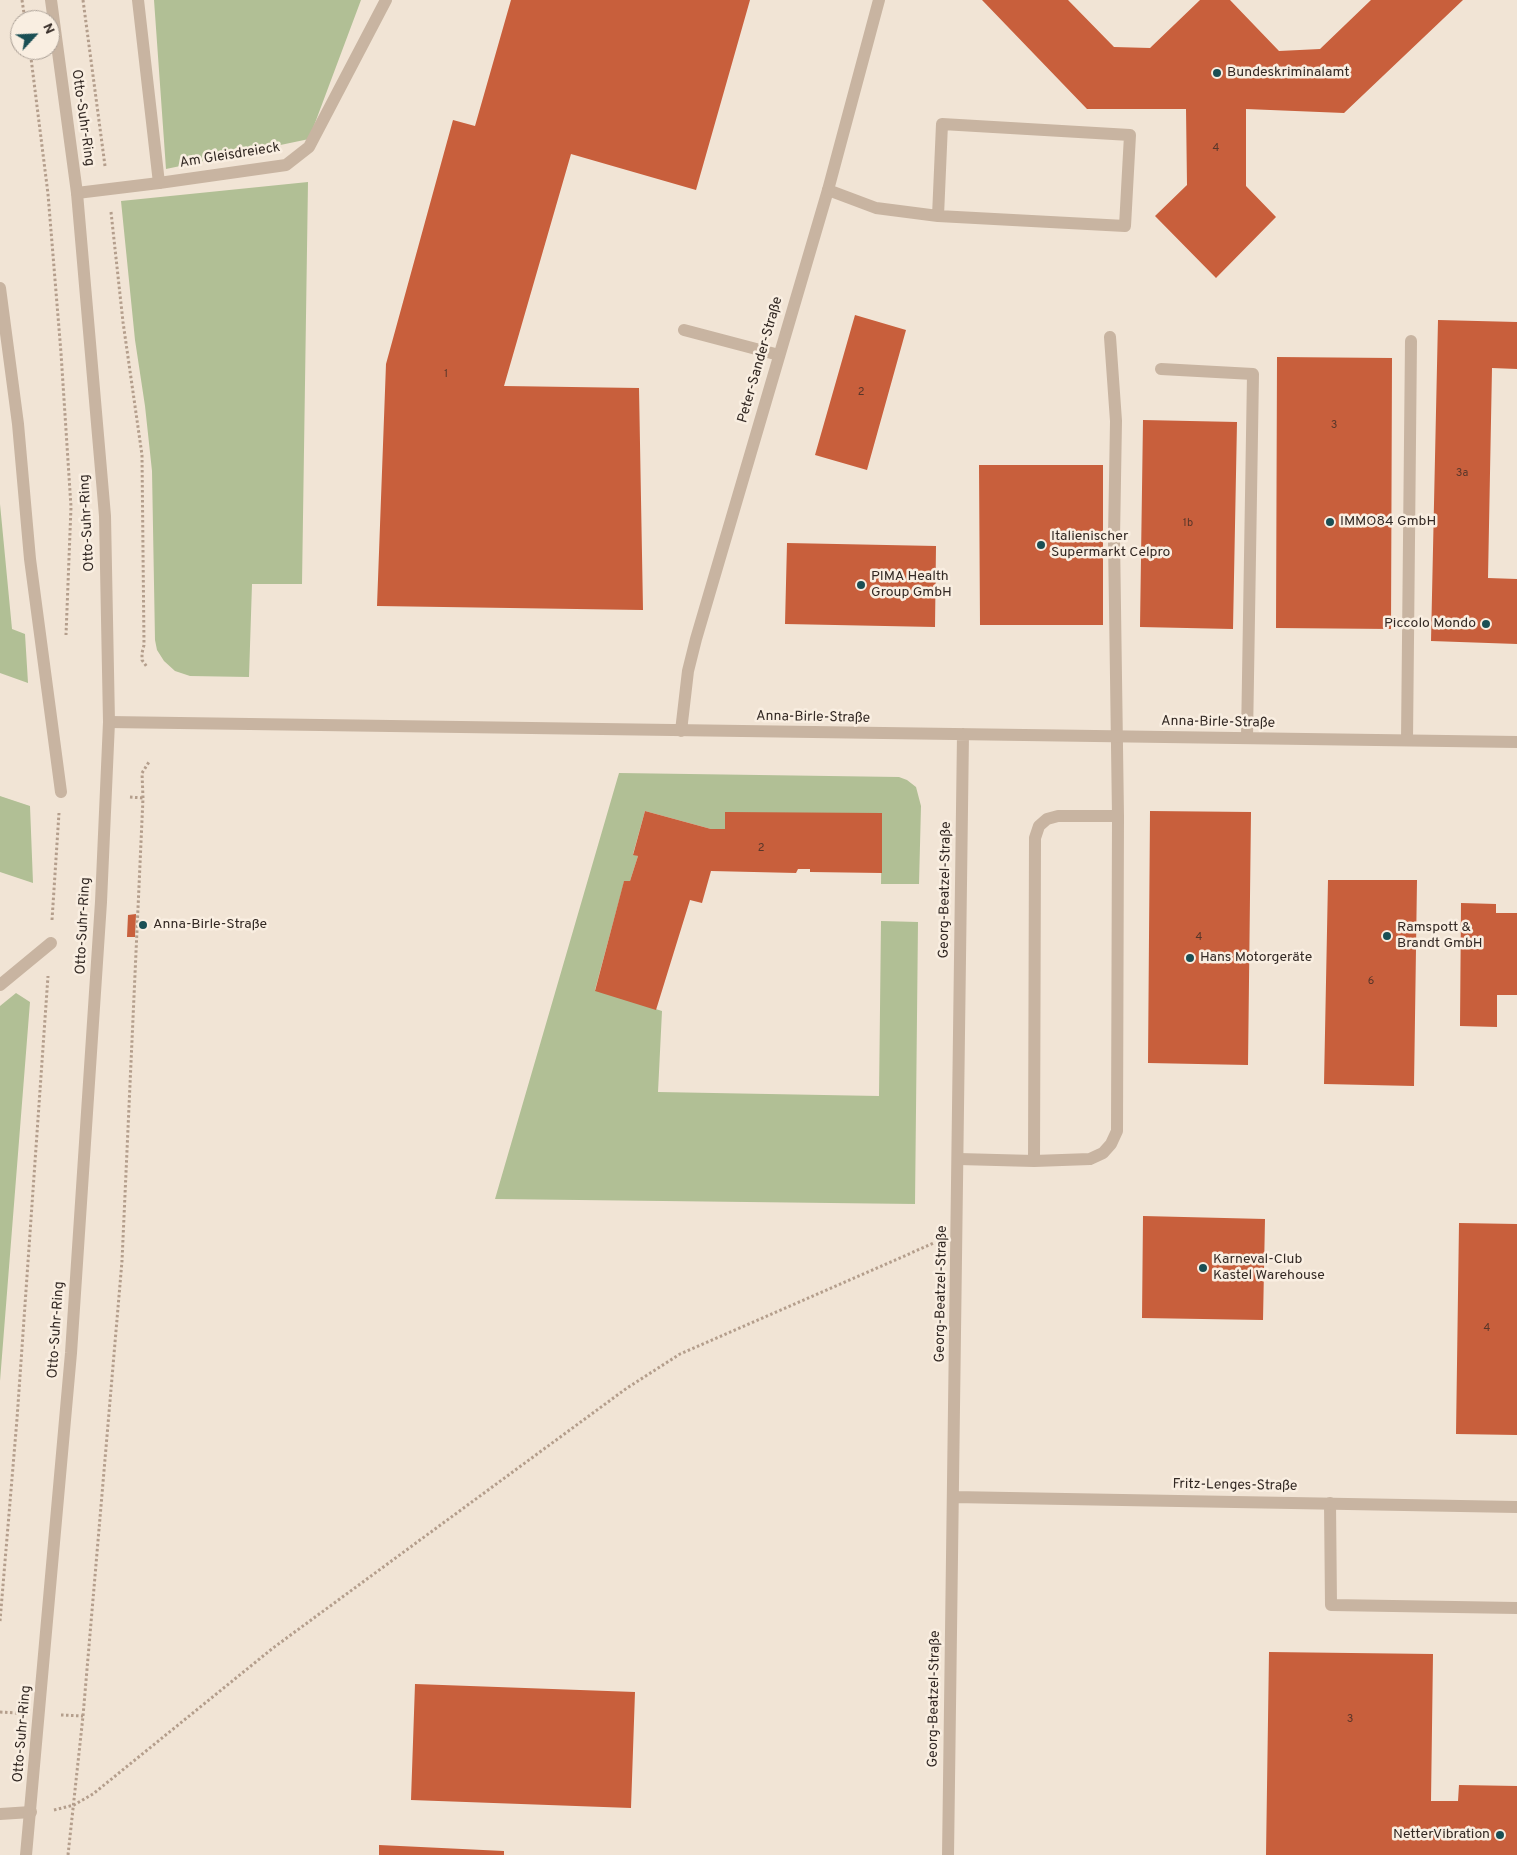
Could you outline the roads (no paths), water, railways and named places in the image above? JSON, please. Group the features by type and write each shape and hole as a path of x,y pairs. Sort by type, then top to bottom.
{"street":[{"name":"Otto-Suhr-Ring","path":"26,1855 72,1343 101,902 109,722 105,516 76,193 51,0"},
{"path":"138,0 160,183"},
{"name":"Am Gleisdreieck","path":"76,193 286,165 309,147 386,0"},
{"name":"Peter-Sander-Straße","path":"681,731 688,671 696,639 828,190 879,0"},
{"path":"828,190 876,208 938,216 1125,226 1130,135 942,124 938,216"},
{"path":"0,288 18,424 30,559 61,792"},
{"path":"684,330 778,355"},
{"path":"959,1159 1034,1161 1090,1159 1104,1153 1111,1144 1116,1131 1118,816 1114,548 1116,421 1110,337"},
{"path":"1407,740 1411,341"},
{"path":"1161,369 1253,374 1247,738"},
{"name":"Anna-Birle-Straße","path":"109,722 1517,742"},
{"name":"Georg-Beatzel-Straße","path":"948,1855 959,1159 963,734"},
{"path":"1034,1161 1035,838 1039,826 1046,819 1058,816 1118,816"},
{"path":"0,986 51,944"},
{"name":"Fritz-Lenges-Straße","path":"953,1497 1517,1507"},
{"path":"1330,1503 1331,1604 1517,1608"},
{"path":"0,1814 31,1812"}],"place":[{"name":"Bundeskriminalamt","path":"1217,73"},
{"name":"IMMO84 GmbH","path":"1330,522"},
{"name":"Italienischer Supermarkt Celpro","path":"1041,545"},
{"name":"PIMA Health Group GmbH","path":"861,585"},
{"name":"Piccolo Mondo","path":"1486,624"},
{"name":"Anna-Birle-Straße","path":"143,925"},
{"name":"Ramspott & Brandt GmbH","path":"1387,936"},
{"name":"Hans Motorgeräte","path":"1190,958"},
{"name":"Karneval-Club Kastel Warehouse","path":"1203,1268"},
{"name":"NetterVibration","path":"1500,1835"}]}
